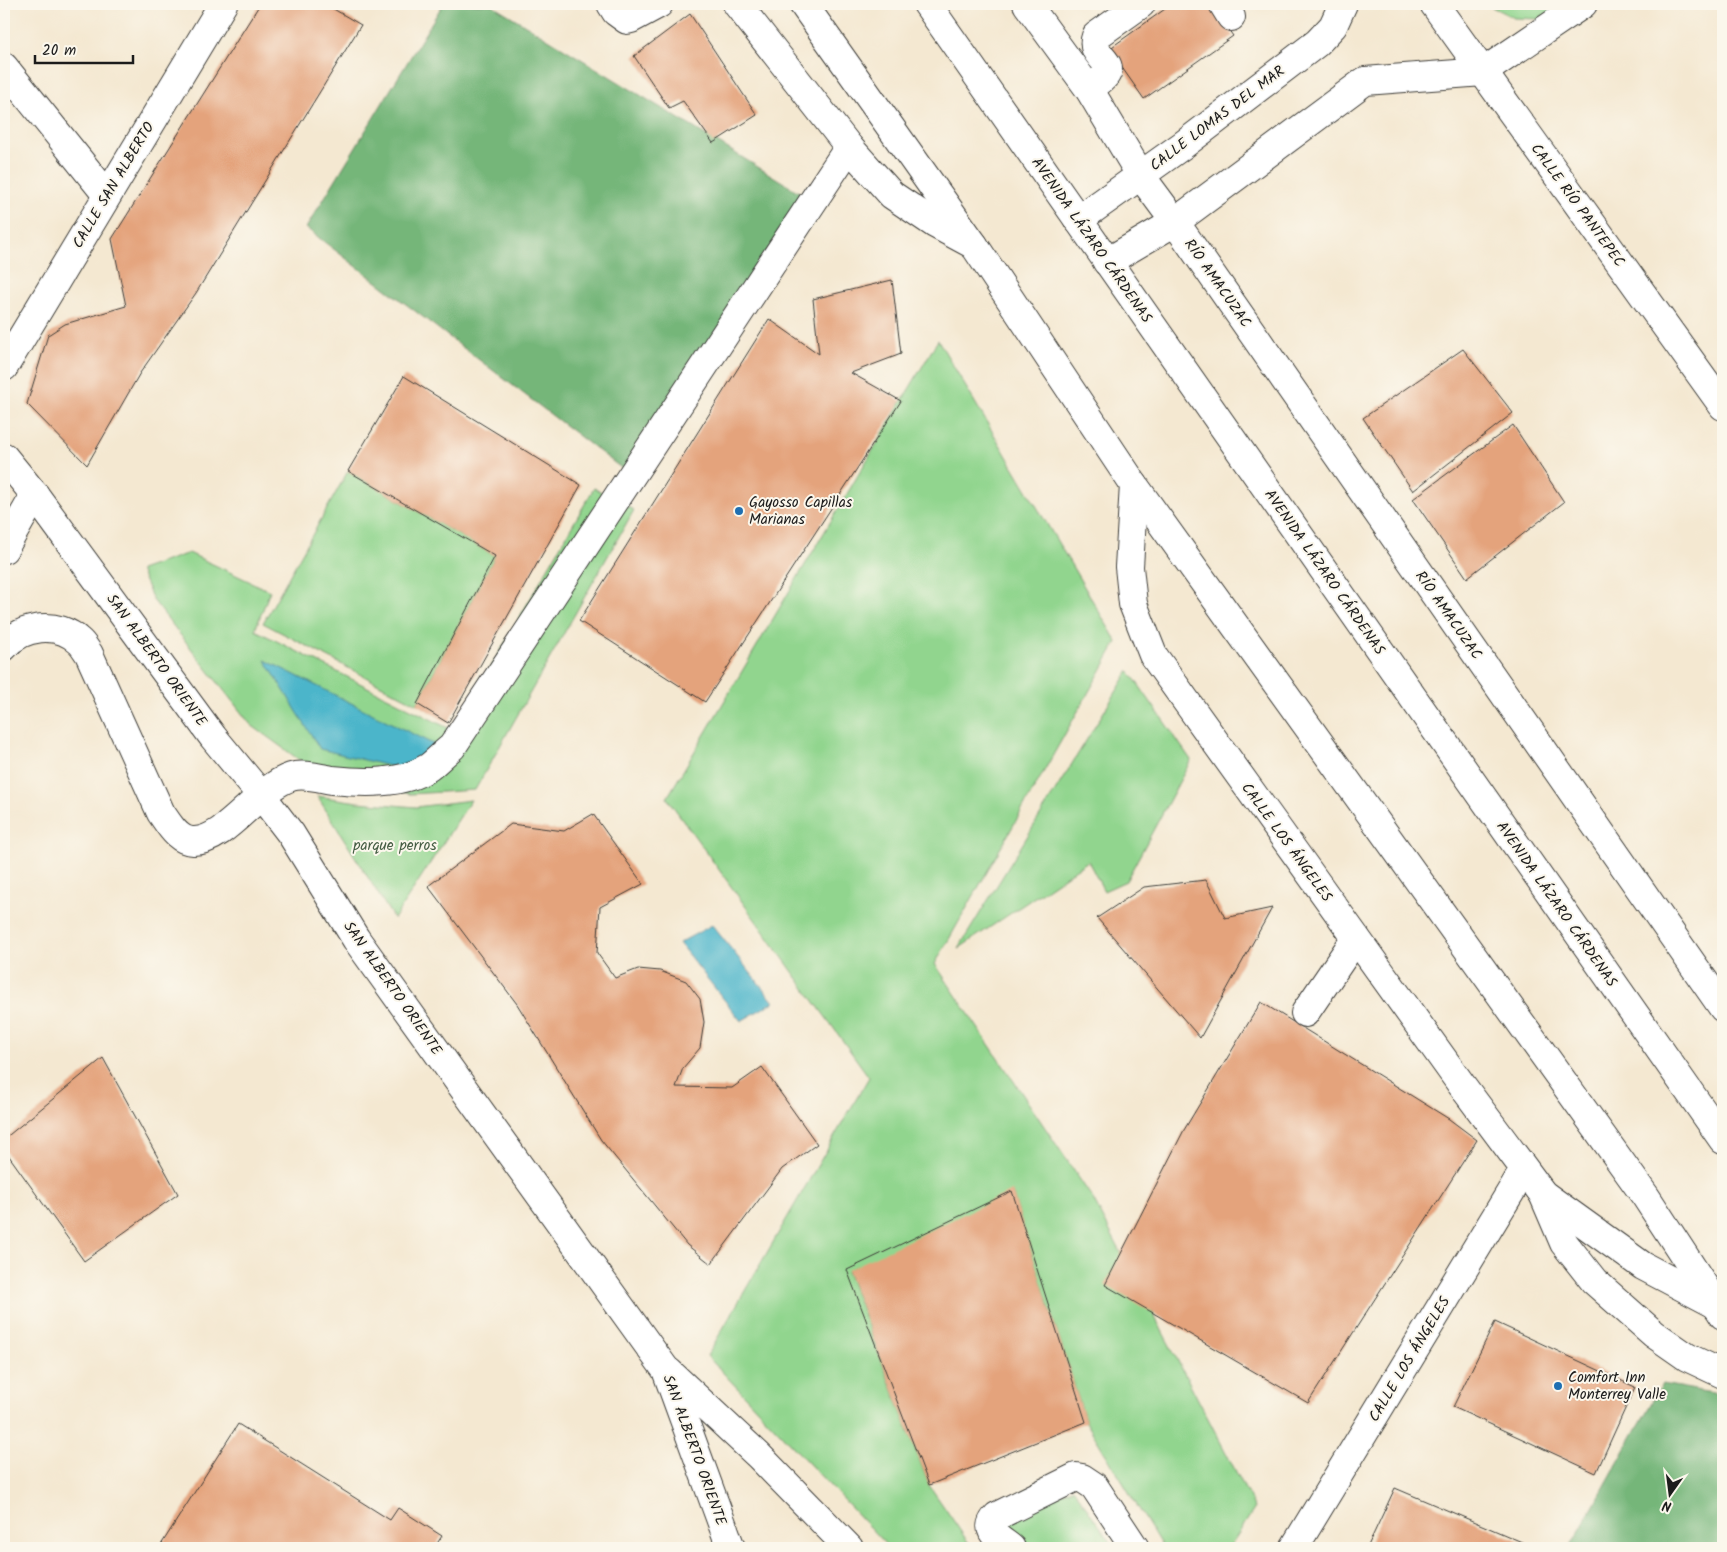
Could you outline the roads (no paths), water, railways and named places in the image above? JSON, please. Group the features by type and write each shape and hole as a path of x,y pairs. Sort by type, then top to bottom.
{"main road":[{"name":"CALLE SAN ALBERTO","path":"4,366 223,4"},
{"path":"611,4 627,20 659,4"},
{"path":"737,4 849,147 892,195 935,224 974,245"},
{"path":"803,4 974,245 1134,485 1646,1197 1719,1310"},
{"name":"AVENIDA LÁZARO CÁRDENAS","path":"927,4 1723,1140"},
{"name":"RÍO AMACUZAC","path":"1027,4 1089,89 1141,176 1723,1008"},
{"path":"1089,89 1106,76 1108,68 1104,60 1094,49 1093,43 1096,36 1141,4"},
{"name":"CALLE LOMAS DEL MAR","path":"1078,220 1141,176 1317,43 1332,26 1343,4"},
{"name":"CALLE RÍO PANTEPEC","path":"1434,4 1723,406"},
{"path":"1483,72 1583,4"},
{"path":"4,67 106,195"},
{"name":"RÍO AMACUZAC","path":"1175,222 1365,81 1483,72"},
{"path":"4,647 8,642 30,629 48,627 64,632 79,641 89,654 161,813 178,835 186,840 204,840 214,836 261,794 281,781 293,776 341,781 382,781 404,778 428,768 452,747 849,147"},
{"path":"1107,262 1175,222"},
{"name":"SAN ALBERTO ORIENTE","path":"4,457 35,495 213,737 261,794 291,834 356,939 666,1370 731,1548"},
{"name":"CALLE LOS ÁNGELES","path":"1134,485 1129,567 1133,604 1153,655 1543,1194 1643,1266 1719,1310"},
{"path":"4,549 35,495"},
{"path":"1305,1013 1356,938"},
{"name":"CALLE LOS ÁNGELES","path":"1294,1548 1524,1170"},
{"path":"1543,1194 1564,1243 1594,1281 1654,1334 1687,1357 1723,1374"},
{"path":"666,1370 760,1456 849,1548"},
{"path":"1011,1548 992,1533 990,1527 992,1521 997,1516 1076,1477 1082,1478 1094,1486 1135,1548"}],"water":[{"path":"265,660 441,748 409,771 320,749"},
{"path":"712,925 774,1002 741,1021 679,943"}],"place":[{"name":"Gayosso Capillas Marianas","path":"739,511"},
{"name":"Comfort Inn Monterrey Valle","path":"1558,1386"}],"park label":[{"name":"parque perros","path":"395,845"}]}
